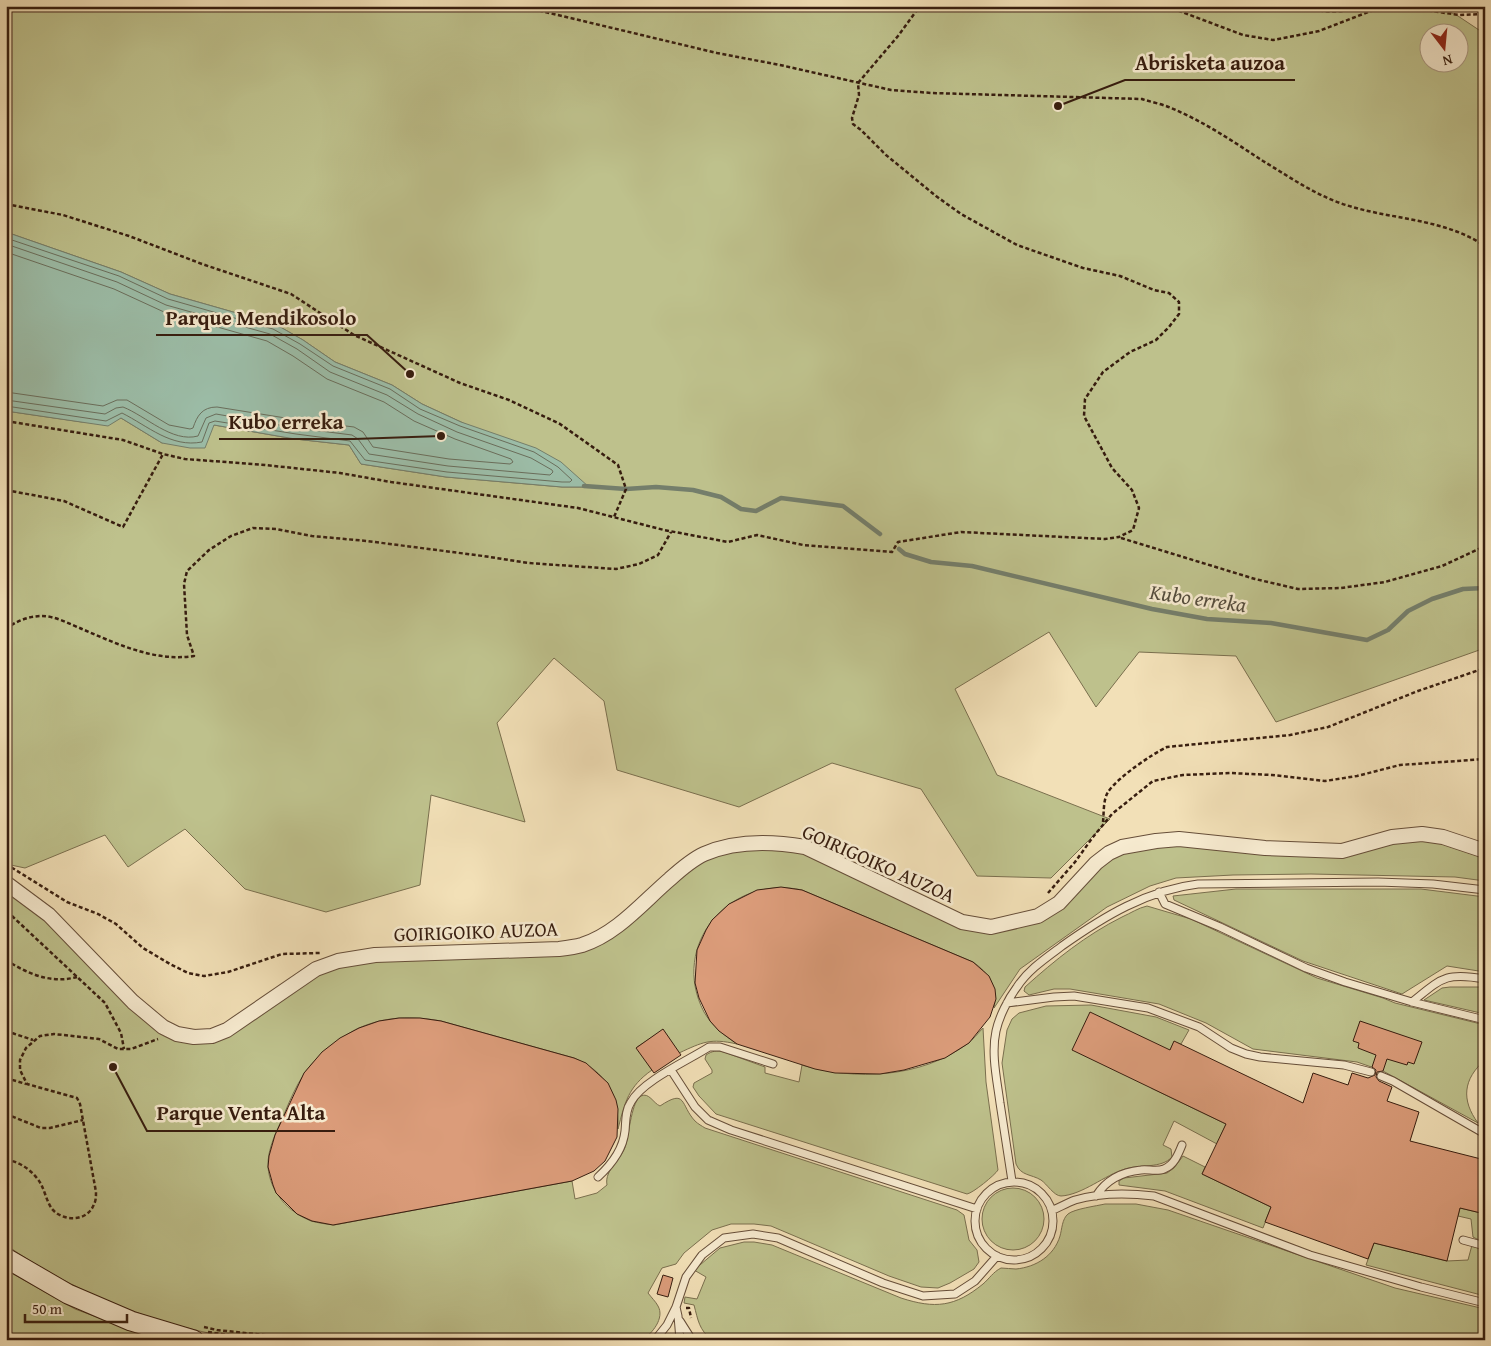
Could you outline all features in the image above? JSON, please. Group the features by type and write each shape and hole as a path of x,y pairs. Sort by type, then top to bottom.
{"street":[{"name":"GOIRIGOIKO AUZOA","path":"6,882 49,915 133,1002 168,1030 177,1034 194,1037 212,1036 227,1030 316,969 338,961 375,955 559,949 582,945 617,927 684,866 703,855 725,847 755,842 805,847 962,922 991,927 1038,916 1059,903 1096,863 1109,853 1122,847 1156,841 1179,839 1265,848 1342,850 1392,837 1422,834 1443,837 1485,851"},
{"path":"6,1258 68,1294 122,1318 173,1335 197,1333"}],"lane":[{"path":"1012,1182 994,1062 996,1031 1007,1004 1018,986 1042,961 1093,924 1139,900 1181,886 1227,883 1424,883 1485,890"},
{"path":"1159,892 1165,904 1220,927 1306,968 1412,1002 1485,1020"},
{"path":"1412,1002 1442,979 1452,976 1485,979"},
{"path":"1007,1004 1074,996 1148,1008 1199,1027 1231,1048 1246,1054 1344,1065 1370,1072"},
{"path":"598,1177 610,1166 624,1139 627,1110 631,1101 648,1084 709,1047 720,1047 773,1064"},
{"path":"671,1070 695,1107 708,1120 731,1130 977,1209"},
{"path":"1381,1076 1485,1134"},
{"path":"1096,1196 1103,1185 1122,1174 1140,1170 1163,1170 1176,1160 1182,1146"},
{"path":"1012,1182 1025,1183 1037,1188 1047,1198 1053,1210 1052,1236 1045,1247 1034,1255 1022,1260 1009,1260 997,1256 988,1250 978,1236 975,1220 977,1209 982,1199 990,1190 1000,1184 1012,1182"},
{"path":"1053,1210 1074,1200 1096,1196 1134,1194 1154,1196 1310,1255 1421,1288 1485,1303"},
{"path":"662,1340 686,1277 702,1255 724,1238 753,1234 778,1238 883,1284 923,1296 955,1294 975,1281 997,1256"},
{"path":"1464,1240 1485,1246"},
{"path":"676,1307 679,1318 680,1340"},
{"path":"679,1318 692,1340"},
{"path":"655,1340 667,1325"}],"path":[{"path":"520,6 717,53 891,90 932,93 1142,99 1171,107 1226,137 1311,191 1375,214 1435,224 1473,238 1485,246"},
{"path":"920,6 898,36 858,82 859,94 852,118 853,124 903,170 936,196 961,214 1017,245 1083,268 1120,276 1154,290 1169,293 1179,302 1179,314 1169,327 1156,340 1130,352 1103,372 1085,399 1084,416 1112,468 1132,490 1139,508 1133,530 1119,537"},
{"path":"1166,6 1243,35 1273,40 1320,31 1376,8 1405,6 1459,15 1485,14"},
{"path":"1307,6 1327,12 1344,11 1365,6"},
{"path":"6,204 64,216 129,236 202,264 291,294 354,335 460,383 509,400 560,424 618,466 626,489 614,517"},
{"path":"6,421 123,440 184,459 340,473 399,484 578,508 671,532 728,542 757,535 803,545 892,552 898,542 961,532 1119,537 1255,579 1298,589 1341,588 1385,582 1442,566 1485,546"},
{"path":"6,490 64,501 123,527 163,454"},
{"path":"6,628 16,621 42,616 63,621 124,646 158,655 183,658 194,656 187,635 184,584 187,571 209,550 231,536 253,528 276,529 312,536 367,541 528,563 616,570 639,564 658,555 671,532"},
{"path":"1103,824 1107,793 1119,780 1151,755 1167,747 1290,735 1328,727 1485,668"},
{"path":"1044,896 1075,862 1112,814 1153,781 1183,775 1230,773 1325,780 1356,776 1400,765 1485,759"},
{"path":"6,864 67,902 98,914 116,924 143,948 188,973 204,976 228,972 282,954 322,953"},
{"path":"6,913 12,916 105,1003 121,1033 124,1049"},
{"path":"6,960 30,974 55,980 77,977"},
{"path":"27,1084 20,1070 20,1060 26,1048 33,1040 40,1036 54,1034 99,1040 118,1049 124,1049 147,1044 158,1039 168,1030"},
{"path":"6,1031 33,1040"},
{"path":"6,1078 77,1098 83,1120 96,1192 94,1204 90,1211 82,1217 72,1219 61,1217 52,1209 40,1183 31,1172 19,1164 6,1160"},
{"path":"6,1114 36,1126 50,1128 83,1120"},
{"path":"197,1333 217,1330 311,1340"}],"shaded area":[{"path":"6,6 1438,6 1467,22 1418,22 1418,72 1468,72 1468,23 1485,34 1485,648 1276,722 1236,656 1139,652 1096,707 1049,632 955,689 997,775 1110,819 1051,878 977,876 921,789 832,763 739,807 617,770 604,701 554,658 497,723 525,822 431,795 420,885 326,912 245,889 185,829 128,867 105,835 25,868 6,864 6,411 82,422 121,418 162,443 214,425 295,439 349,445 361,464 446,477 562,487 588,487 422,404 392,385 335,362 275,324 170,294 121,272 6,232"},
{"path":"1408,834 1485,851 1485,881 1455,877 1311,874 1176,878 1150,886 1107,907 1020,969 994,1008 995,994 991,981 984,971 973,962 802,890 776,888 751,893 730,904 713,920 701,940 694,962 695,987 704,1012 723,1034 737,1044 713,1041 694,1046 679,1053 663,1030 637,1047 652,1070 633,1089 623,1111 618,1129 616,1105 608,1086 595,1070 574,1058 441,1021 400,1018 379,1021 352,1031 321,1055 308,1068 293,1093 269,1153 269,1176 276,1193 295,1212 311,1221 325,1224 334,1225 572,1181 575,1199 597,1193 607,1185 608,1174 626,1144 633,1110 638,1099 646,1095 660,1106 675,1098 682,1101 695,1121 705,1128 957,1210 964,1215 969,1240 977,1250 979,1262 974,1269 938,1288 921,1287 889,1276 771,1226 731,1224 712,1230 684,1253 676,1264 662,1268 648,1293 658,1306 660,1311 659,1320 650,1334 642,1340 263,1340 213,1334 158,1320 105,1300 80,1288 30,1261 6,1245 6,883 163,1027 212,1036 334,962 582,945 703,855 786,844 991,927 1038,916 1096,863 1156,841 1342,851"},
{"path":"1236,889 1421,889 1485,897 1485,972 1447,966 1402,994 1303,961 1174,900 1173,896"},
{"path":"1147,906 1191,919 1317,978 1395,1003 1485,1025 1485,1060 1472,1075 1467,1090 1469,1106 1478,1123 1383,1071 1357,1062 1253,1049 1206,1023 1159,1004 1070,989 1054,989 1029,995 1024,991 1025,987 1036,977 1083,940 1109,924"},
{"path":"1485,987 1485,1014 1424,1000 1442,988"},
{"path":"1091,1005 1156,1017 1189,1030 1181,1044 1174,1042 1151,1088 1226,1124 1217,1144 1174,1121 1163,1145 1171,1149 1172,1157 1167,1161 1156,1165 1125,1169 1085,1189 1061,1196 1053,1192 1041,1180 1023,1173 1016,1164 1002,1063 1007,1030 1012,1019 1019,1013 1046,1006"},
{"path":"983,1028 986,1082 998,1170 984,1184 967,1194 716,1114 693,1087 694,1083 712,1073 705,1059 706,1055 715,1051 724,1052 765,1067 765,1073 799,1082 802,1065 822,1070 865,1074 909,1070 949,1055 967,1044"},
{"path":"1183,1156 1205,1167 1202,1174 1271,1207 1263,1228 1165,1191 1119,1185 1119,1181 1124,1178 1167,1173 1174,1168"},
{"path":"1007,1188 1019,1188 1035,1197 1042,1207 1044,1219 1042,1231 1035,1241 1019,1250 1007,1250 996,1245 987,1236 982,1225 982,1213 987,1202 996,1193"},
{"path":"1105,1204 1136,1204 1168,1210 1395,1288 1485,1309 1485,1340 712,1340 702,1328 694,1305 684,1303 685,1297 697,1299 706,1277 694,1270 720,1248 744,1242 754,1242 772,1245 901,1298 924,1304 944,1304 973,1292 1001,1268 1016,1269 1037,1263 1049,1255 1057,1243 1063,1221 1068,1214 1080,1209"},
{"path":"1460,1208 1485,1214 1485,1243 1473,1237 1471,1219 1458,1216"},
{"path":"1374,1243 1447,1261 1468,1260 1472,1245 1485,1250 1485,1296 1366,1265"},
{"path":"6,1270 75,1309 162,1340 6,1340"}],"water":[{"path":"6,232 121,272 170,294 275,324 335,362 392,385 422,404 461,422 536,448 561,462 589,487 562,487 446,477 361,464 349,445 295,439 214,425 205,448 190,448 162,443 121,418 108,426 6,411"}],"building":[{"path":"781,887 802,890 973,962 989,976 995,989 996,999 990,1017 969,1043 945,1058 904,1070 880,1074 835,1073 815,1069 737,1044 719,1031 710,1021 699,998 695,983 697,950 712,920 729,904 757,890"},
{"path":"1090,1012 1170,1050 1174,1041 1303,1103 1313,1073 1348,1085 1352,1073 1368,1078 1375,1075 1376,1070 1372,1067 1376,1055 1358,1048 1359,1043 1353,1041 1360,1021 1422,1042 1414,1064 1408,1062 1407,1065 1387,1059 1383,1071 1377,1072 1376,1077 1379,1081 1392,1087 1387,1101 1419,1112 1410,1141 1485,1160 1485,1214 1460,1208 1447,1261 1374,1243 1368,1259 1265,1222 1271,1207 1202,1174 1226,1124 1072,1050"},
{"path":"399,1018 441,1021 586,1063 608,1083 618,1109 617,1137 605,1161 594,1171 572,1181 333,1225 312,1221 297,1214 276,1193 268,1167 275,1135 304,1073 322,1052 340,1038 359,1028 379,1021"},
{"path":"663,1029 681,1055 654,1073 636,1048"},
{"path":"663,1275 673,1278 668,1297 657,1294"}],"waterway":[{"name":"Kubo erreka","path":"584,486 626,489 656,487 693,490 721,497 741,509 756,511 781,498 843,506 880,534"},
{"name":"Kubo erreka","path":"899,549 905,554 931,562 972,566 1152,609 1207,619 1271,623 1367,640 1388,630 1408,611 1432,599 1463,589 1485,588"}],"place":[{"name":"Abrisketa auzoa","path":"1058,106"},
{"name":"Parque Mendikosolo","path":"410,374"},
{"name":"Kubo erreka","path":"441,436"},
{"name":"Parque Venta Alta","path":"113,1067"}]}
